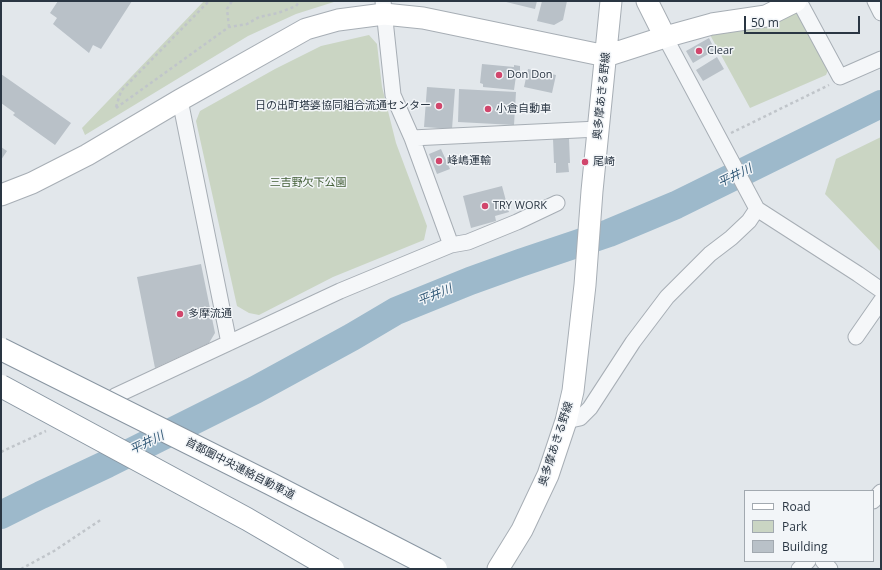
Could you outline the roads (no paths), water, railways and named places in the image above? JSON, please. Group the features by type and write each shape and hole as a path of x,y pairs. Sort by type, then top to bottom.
{"highway":[{"name":"首都圏中央連絡自動車道","path":"1,349 271,484 436,569"},
{"path":"1,386 247,519 333,569"}],"street":[{"name":"奥多摩あきる野線","path":"498,569 522,530 548,476 566,421 573,391 585,285 592,191 611,1"},
{"path":"647,1 756,206 881,290"},
{"path":"1,195 32,183 87,155 180,100 306,29 384,8 423,18 606,56 712,24 766,16 798,1 840,76 881,59"},
{"path":"875,1 881,13"},
{"path":"384,8 393,95 412,138 451,246"},
{"path":"180,100 229,343"},
{"path":"412,138 598,129"},
{"path":"115,396 340,291 451,246 468,242 517,222 557,203"},
{"path":"566,421 580,418 590,408 633,342 667,297 710,254 731,238 750,220 756,206"},
{"path":"856,337 881,301"},
{"path":"874,500 881,492"},
{"path":"799,569 807,562"}],"waterway":[{"name":"平井川","path":"1,515 255,390 396,311 470,281 609,233 676,205 881,104"}],"place":[{"name":"Clear","path":"699,51"},
{"name":"Don Don","path":"499,75"},
{"name":"日の出町塔婆協同組合流通センター","path":"439,106"},
{"name":"小倉自動車","path":"488,109"},
{"name":"峰嶋運輸","path":"439,161"},
{"name":"尾崎","path":"585,162"},
{"name":"TRY WORK","path":"485,206"},
{"name":"多摩流通","path":"180,314"}],"park label":[{"name":"三吉野欠下公園","path":"308,183"}]}
